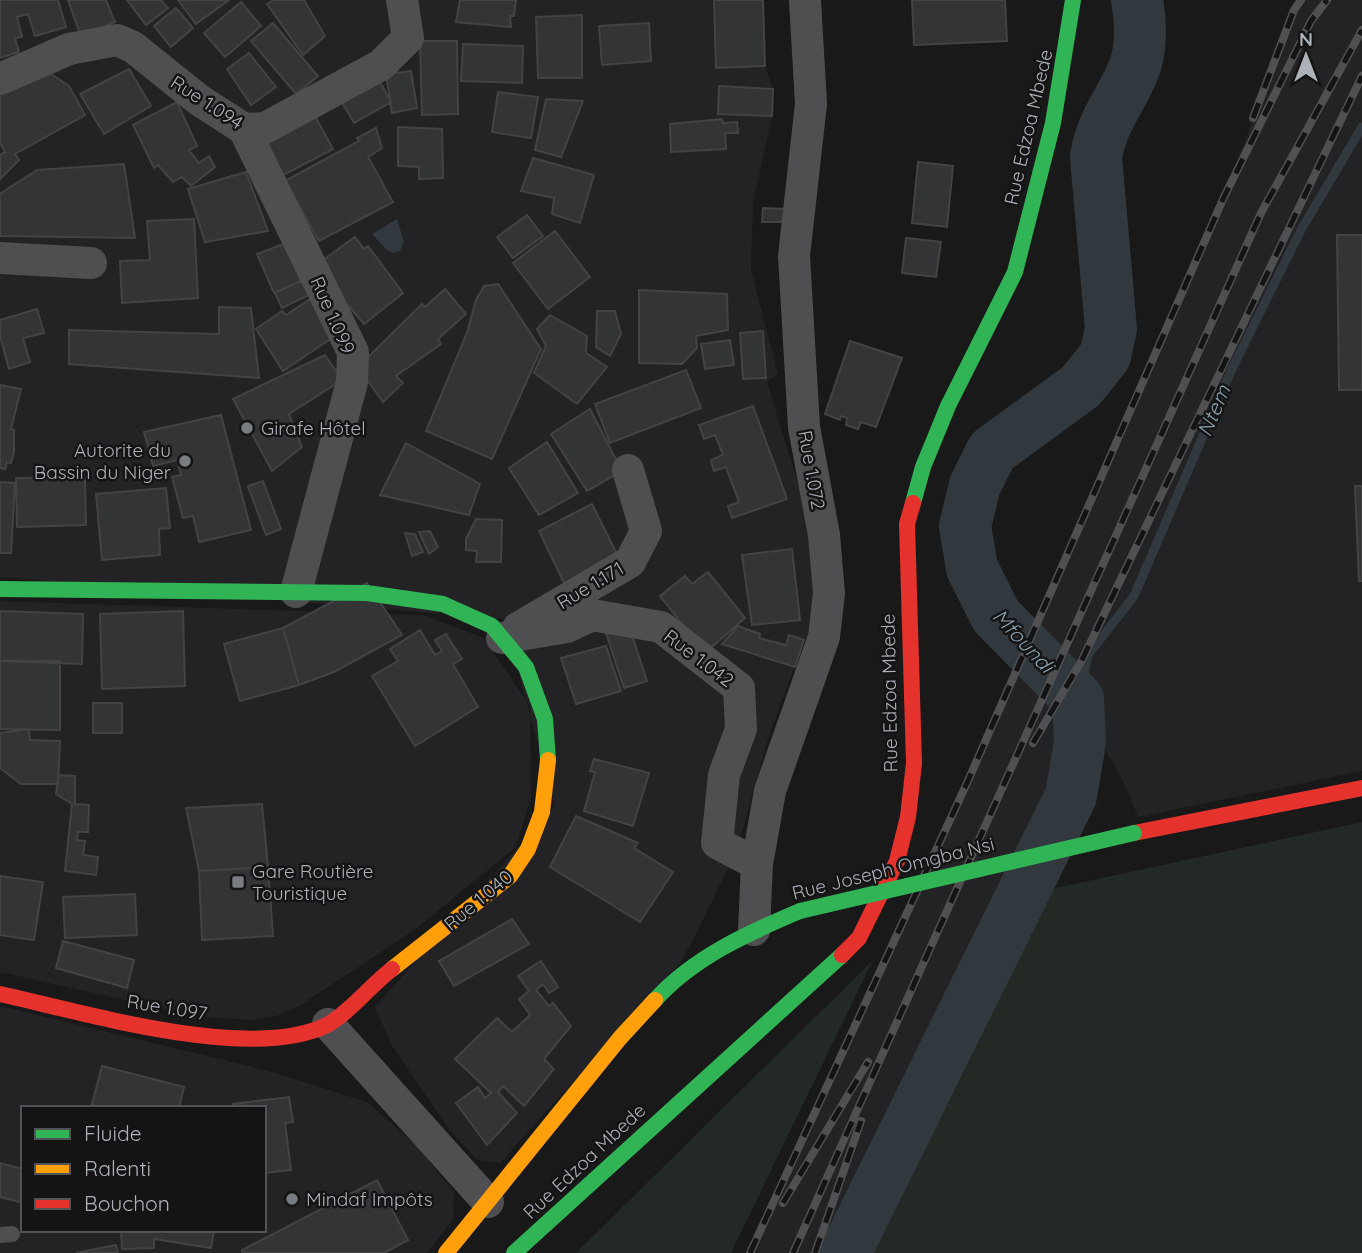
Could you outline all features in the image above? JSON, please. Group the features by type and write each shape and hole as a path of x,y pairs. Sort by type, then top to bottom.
{"street":[{"name":"Rue 1.094","path":"0,79 69,50 117,40 133,47 199,100 244,129 265,128 382,65 408,38 402,0"},
{"name":"Rue 1.072","path":"754,930 757,864 770,791 824,636 829,593 824,535 804,426 794,256 811,104 805,0"},
{"name":"Rue Edzoa Mbede","path":"514,1253 859,939 897,861 908,817 914,763 907,524 923,467 948,406 1015,272 1053,123 1073,0"},
{"name":"Rue 1.099","path":"244,129 353,352 352,382 296,592"},
{"path":"0,258 91,263"},
{"name":"Rue 1.171","path":"502,638 630,562 646,531 628,470"},
{"name":"Rue 1.040","path":"0,589 366,593 443,604 492,626 526,667 545,719 549,770 542,812 528,849 510,876 385,974 328,1024"},
{"name":"Rue 1.042","path":"502,638 567,627 592,615 661,627 739,688 741,729 724,775 717,843 757,864"},
{"name":"Rue Joseph Omgba Nsi","path":"446,1253 620,1038 661,993 709,955 754,930 800,911 1134,833 1362,788"},
{"name":"Rue 1.097","path":"0,994 194,1035 254,1038 299,1034 328,1024"},
{"path":"328,1024 488,1202"}],"shaded area":[{"path":"0,0 763,0 765,66 773,89 772,116 753,202 751,270 778,374 767,382 804,503 813,559 814,616 807,641 804,641 767,742 737,850 680,963 500,1163 477,1160 449,1129 391,1044 375,1007 555,806 504,619 0,577"},
{"path":"1301,0 1362,0 1362,771 1138,817 1124,783 1079,701 1080,742 1071,796 845,1253 750,1253 967,783 1224,197 1294,10"},
{"path":"397,219 404,242 400,251 394,253 387,250 372,234"},
{"path":"0,601 424,615 484,638 530,706 531,798 515,848 413,931 299,1006 276,1016 252,1020 201,1017 0,972"},
{"path":"1362,822 1362,1253 845,1253 969,1006 999,937 1023,895"},
{"path":"873,960 731,1253 576,1253"},
{"path":"0,1006 269,1071 367,1102 416,1145 454,1192 453,1220 427,1253 0,1253"}],"building":[{"path":"0,0 58,0 66,27 35,36 28,14 17,17 22,37 15,38 19,52 0,58"},
{"path":"68,0 106,0 115,22 81,37"},
{"path":"127,0 161,0 168,8 146,25"},
{"path":"178,0 229,0 196,24"},
{"path":"274,0 304,0 325,36 303,55 267,4"},
{"path":"460,0 516,0 514,16 510,16 511,27 456,22"},
{"path":"714,0 763,0 765,66 716,68"},
{"path":"912,0 1005,0 1007,41 914,45"},
{"path":"241,2 261,26 225,57 204,33"},
{"path":"176,8 193,28 171,47 154,26"},
{"path":"582,15 582,78 538,78 536,17"},
{"path":"273,23 318,76 296,94 251,41"},
{"path":"649,23 651,61 602,65 599,26"},
{"path":"420,41 457,41 458,114 422,115"},
{"path":"463,44 523,46 522,83 461,81"},
{"path":"249,53 276,87 251,105 227,69"},
{"path":"129,69 151,106 104,134 80,94"},
{"path":"45,70 69,86 85,115 15,154 19,160 0,179 0,155 5,152 0,143 0,94"},
{"path":"411,71 417,108 392,113 386,74"},
{"path":"375,73 391,102 354,123 337,94"},
{"path":"719,86 773,89 772,116 718,114"},
{"path":"498,92 538,97 531,138 492,132"},
{"path":"546,99 583,101 561,157 535,150"},
{"path":"177,102 197,146 189,150 199,163 209,156 215,167 191,186 182,177 173,182 158,165 154,168 133,125"},
{"path":"315,116 333,149 274,180 255,143"},
{"path":"722,119 723,123 737,122 738,133 725,133 726,149 671,152 670,124"},
{"path":"398,127 442,129 443,178 419,179 419,167 398,166"},
{"path":"376,128 382,148 368,157 393,202 319,241 285,181 359,141 357,138"},
{"path":"533,158 594,175 580,223 552,214 554,198 521,191"},
{"path":"918,162 953,166 947,227 912,223"},
{"path":"124,164 135,238 0,236 0,194 37,170"},
{"path":"246,172 268,231 205,242 188,189"},
{"path":"763,208 788,209 787,222 762,222"},
{"path":"527,215 543,236 513,258 497,237"},
{"path":"194,219 198,298 122,303 120,261 150,260 147,221"},
{"path":"555,231 590,277 548,309 513,263"},
{"path":"1337,235 1362,235 1362,390 1339,390"},
{"path":"355,237 364,249 368,246 403,293 364,324 315,266"},
{"path":"906,238 941,242 936,277 902,273"},
{"path":"286,243 301,281 274,293 257,254"},
{"path":"310,277 317,291 282,308 275,293"},
{"path":"498,284 541,349 492,459 426,431 467,333 476,300 484,286"},
{"path":"445,289 466,314 438,339 441,344 396,376 403,383 383,402 358,367 422,304 425,307"},
{"path":"639,290 727,294 728,330 696,336 697,348 682,364 639,363"},
{"path":"318,294 342,331 283,371 256,329 282,311 286,315"},
{"path":"219,307 251,308 259,378 69,364 69,330 219,334"},
{"path":"37,309 44,333 23,338 30,362 9,369 0,336 0,320"},
{"path":"597,311 615,311 621,334 610,356 596,347"},
{"path":"550,315 587,336 586,353 607,367 577,404 534,373 546,346 537,329"},
{"path":"763,331 766,378 743,379 740,333"},
{"path":"730,340 734,365 705,369 701,344"},
{"path":"850,341 902,358 876,427 861,422 858,429 846,425 847,418 841,416 840,420 825,414"},
{"path":"325,355 342,380 289,414 302,447 272,471 233,399"},
{"path":"686,370 701,408 610,443 595,404"},
{"path":"0,385 21,389 11,429 14,430 14,452 11,463 7,462 5,469 0,468"},
{"path":"753,406 787,499 732,518 728,506 739,502 726,467 714,471 711,460 723,455 715,435 704,439 699,425"},
{"path":"590,409 622,471 587,491 551,434"},
{"path":"221,415 251,530 199,542 193,516 183,518 172,477 181,475 177,460 153,466 144,432"},
{"path":"547,442 578,493 539,515 509,468"},
{"path":"406,443 480,484 469,515 380,495"},
{"path":"85,477 86,525 17,527 16,478"},
{"path":"263,481 281,529 266,535 248,486"},
{"path":"0,482 15,483 11,553 0,553"},
{"path":"1355,486 1362,486 1362,581 1359,581"},
{"path":"166,488 170,528 159,529 160,555 102,560 96,494"},
{"path":"592,504 619,558 566,587 539,531"},
{"path":"476,519 502,520 501,562 476,562 477,551 466,550 466,539"},
{"path":"430,531 438,547 429,554 419,532"},
{"path":"405,533 415,534 423,552 412,556"},
{"path":"792,549 800,620 752,625 742,555"},
{"path":"708,572 745,618 705,653 660,596 685,576 692,584"},
{"path":"367,583 402,635 334,672 299,685 283,628"},
{"path":"0,611 83,614 82,664 0,661"},
{"path":"183,611 185,686 102,689 100,614"},
{"path":"629,626 647,681 624,688 606,633"},
{"path":"738,626 760,634 759,638 786,645 789,635 804,640 795,667 722,644"},
{"path":"283,628 299,685 240,701 224,644"},
{"path":"420,630 435,655 442,651 435,640 446,634 462,659 453,664 478,707 415,746 372,676 398,661 390,649"},
{"path":"606,646 621,691 576,704 561,658"},
{"path":"0,661 60,661 60,730 0,729"},
{"path":"93,703 122,703 122,733 93,733"},
{"path":"29,729 30,740 60,741 58,784 21,784 0,768 0,733"},
{"path":"594,759 649,773 633,826 584,811 595,772 590,771"},
{"path":"59,775 75,776 75,804 89,805 88,832 78,832 77,840 85,841 83,855 98,857 96,875 65,871 72,804 56,794"},
{"path":"262,804 268,867 199,871 186,808"},
{"path":"576,816 638,843 634,848 673,872 640,922 550,867"},
{"path":"268,867 273,936 202,940 199,871"},
{"path":"0,876 43,882 34,940 0,935"},
{"path":"135,894 137,935 65,938 63,897"},
{"path":"512,919 529,944 454,986 439,961"},
{"path":"63,941 134,960 127,988 56,968"},
{"path":"541,961 558,987 549,993 543,984 536,990 549,1006 553,1003 571,1026 544,1059 554,1069 524,1106 503,1086 498,1092 517,1113 487,1145 456,1103 478,1087 485,1098 491,1093 455,1059 497,1018 512,1032 530,1015 519,999 529,991 518,976"},
{"path":"102,1066 184,1087 179,1106 92,1106"},
{"path":"289,1097 293,1122 285,1123 291,1170 266,1173 266,1106 233,1104"},
{"path":"0,1163 21,1168 21,1202 0,1197"},
{"path":"377,1180 408,1240 384,1253 242,1253 242,1250"},
{"path":"121,1232 214,1232 211,1248 154,1239 154,1248 122,1249"},
{"path":"116,1245 118,1253 76,1253"}],"waterway":[{"name":"Mfoundi","path":"845,1253 1071,796 1080,742 1078,699 996,616 972,568 965,526 975,485 992,451 1081,386 1105,356 1111,329 1096,157 1106,123 1136,63 1140,36 1137,0"},
{"name":"Ntem","path":"1078,699 1088,655 1134,596 1231,371 1302,228 1362,127"}],"railway":[{"path":"1253,118 1294,10 1301,0"},
{"path":"750,1253 967,783 1224,197 1311,21 1327,0"},
{"path":"793,1253 1261,213 1362,30"},
{"path":"1033,743 1082,660 1362,76"},
{"path":"783,1203 868,1062"},
{"path":"815,1253 861,1121"}],"traffic: fast":[{"path":"913,503 923,467 948,406 1015,272 1053,123 1073,0"},
{"path":"0,589 367,593 443,604 492,626 526,667 545,719 548,760"},
{"path":"800,911 1134,833"},
{"path":"655,1000 704,959 742,937 800,911"},
{"path":"514,1253 842,955"}],"traffic: slow":[{"path":"392,969 510,876 528,849 542,812 548,760"},
{"path":"446,1253 620,1038 655,1000"}],"traffic: jam":[{"path":"842,955 859,938 897,861 908,817 914,763 907,524 913,503"},
{"path":"1134,833 1362,788"},
{"path":"0,994 120,1022 212,1037 255,1039 294,1035 327,1025 392,969"}],"place":[{"name":"Girafe Hôtel","path":"247,428"},
{"name":"Autorite du Bassin du Niger","path":"185,461"},
{"name":"Gare Routière Touristique","path":"238,882"},
{"name":"Mindaf Impôts","path":"292,1199"}]}
